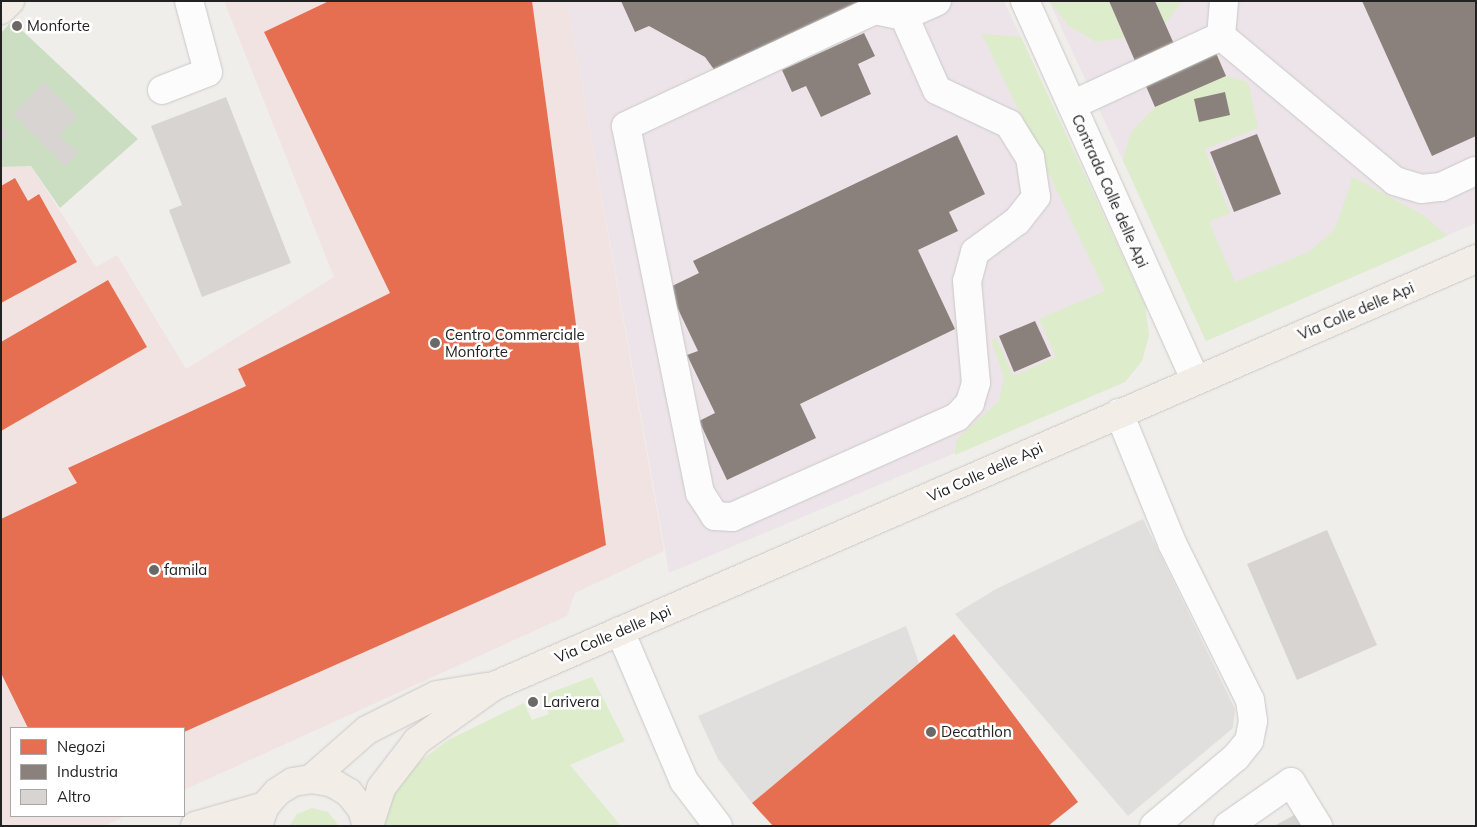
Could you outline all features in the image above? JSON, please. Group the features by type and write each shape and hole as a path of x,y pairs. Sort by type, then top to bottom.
{"main road":[{"path":"1,10 10,1"},
{"name":"Via Colle delle Api","path":"368,826 381,788 417,741 494,686 1476,259"},
{"name":"Via Colle delle Api","path":"311,779 367,730 437,695 494,686"},
{"path":"195,826 261,816 277,792 293,782 311,779 332,782 349,793 362,809 368,826"}],"street":[{"path":"162,90 208,72 189,1"},
{"path":"904,16 937,90 1009,124 1030,157 1036,197 1017,221 975,252 967,281 976,383 970,402 957,417 732,517 715,516 700,493 626,126 875,10 904,16 938,1"},
{"name":"Contrada Colle delle Api","path":"1025,1 1195,380"},
{"path":"1221,36 1224,1"},
{"path":"1072,106 1221,36"},
{"path":"1221,36 1395,180 1421,189 1442,187 1476,172"},
{"path":"1120,413 1172,543 1250,700 1253,721 1249,741 1236,757 1154,826"},
{"path":"620,631 684,781 718,826"},
{"path":"1228,826 1291,782 1318,826"}],"shaded area":[{"name":"Centro Commerciale Monforte","path":"224,1 567,1 664,551 575,593 567,616 185,790 185,727 10,727 10,817 124,817 104,826 1,826 1,167 31,166 96,267 117,255 186,369 334,277"},
{"path":"567,1 1004,1 1145,305 1149,335 1142,361 1125,382 669,573"},
{"path":"1049,1 1476,1 1476,223 1206,341"},
{"path":"1143,519 1235,709 1233,728 1128,816 955,614 996,589"},
{"path":"906,626 919,663 752,803 718,759 698,716"}],"green space":[{"path":"1049,1 1109,1 1125,38 1096,42 1069,26"},
{"path":"1155,1 1183,1 1165,24"},
{"path":"12,21 138,139 60,208 31,166 1,167 1,33"},
{"path":"982,34 1021,37 1145,305 1149,335 1142,361 1125,382 955,455 956,440 999,401 1004,377 991,340 996,338 1013,376 1056,357 1039,319 1105,291"},
{"path":"1226,76 1248,82 1258,128 1205,149 1230,213 1209,222 1235,282 1309,252 1335,229 1353,177 1425,216 1447,236 1206,341 1123,160 1131,132 1155,107"},
{"path":"592,677 625,741 570,765 621,826 383,826 392,797 409,770 448,740 524,703 532,720 549,714 541,696"},
{"path":"312,808 328,812 339,826 289,826 297,814"}],"building: Negozi":[{"name":"Centro Commerciale Monforte","path":"329,1 532,1 606,545 185,732 185,727 28,727 1,673 1,519 77,483 68,468 246,386 238,369 390,293 264,32"},
{"path":"15,178 28,201 39,194 77,262 1,303 1,186"},
{"path":"108,280 147,347 1,431 1,342"},
{"name":"Decathlon","path":"954,634 1078,802 1048,826 773,826 752,803"}],"building: Industria":[{"path":"621,1 874,1 718,75 705,57 649,26 635,32"},
{"path":"1109,1 1155,1 1174,44 1206,30 1226,76 1155,107"},
{"path":"1362,1 1476,1 1476,136 1432,156"},
{"path":"864,33 875,56 858,64 871,94 821,117 806,86 792,92 782,70"},
{"path":"1225,92 1230,115 1199,122 1194,99"},
{"path":"1257,134 1281,194 1234,212 1210,152"},
{"path":"957,135 985,194 949,212 958,231 918,250 955,329 800,404 816,438 727,480 699,421 715,413 687,355 698,351 668,288 699,273 693,261"},
{"path":"1035,321 1051,356 1014,372 999,336"}],"building: Altro":[{"path":"44,82 78,116 59,135 78,153 65,166 13,114"},
{"path":"226,97 291,263 202,297 169,210 182,205 151,126"},
{"path":"1,126 9,134 1,142"},
{"path":"1327,530 1377,645 1297,680 1247,564"},
{"path":"1296,814 1302,826 1274,826"}],"place":[{"name":"Monforte","path":"17,26"},
{"name":"Centro Commerciale Monforte","path":"435,343"},
{"name":"famila","path":"154,570"},
{"name":"Larivera","path":"533,702"},
{"name":"Decathlon","path":"931,732"}]}
